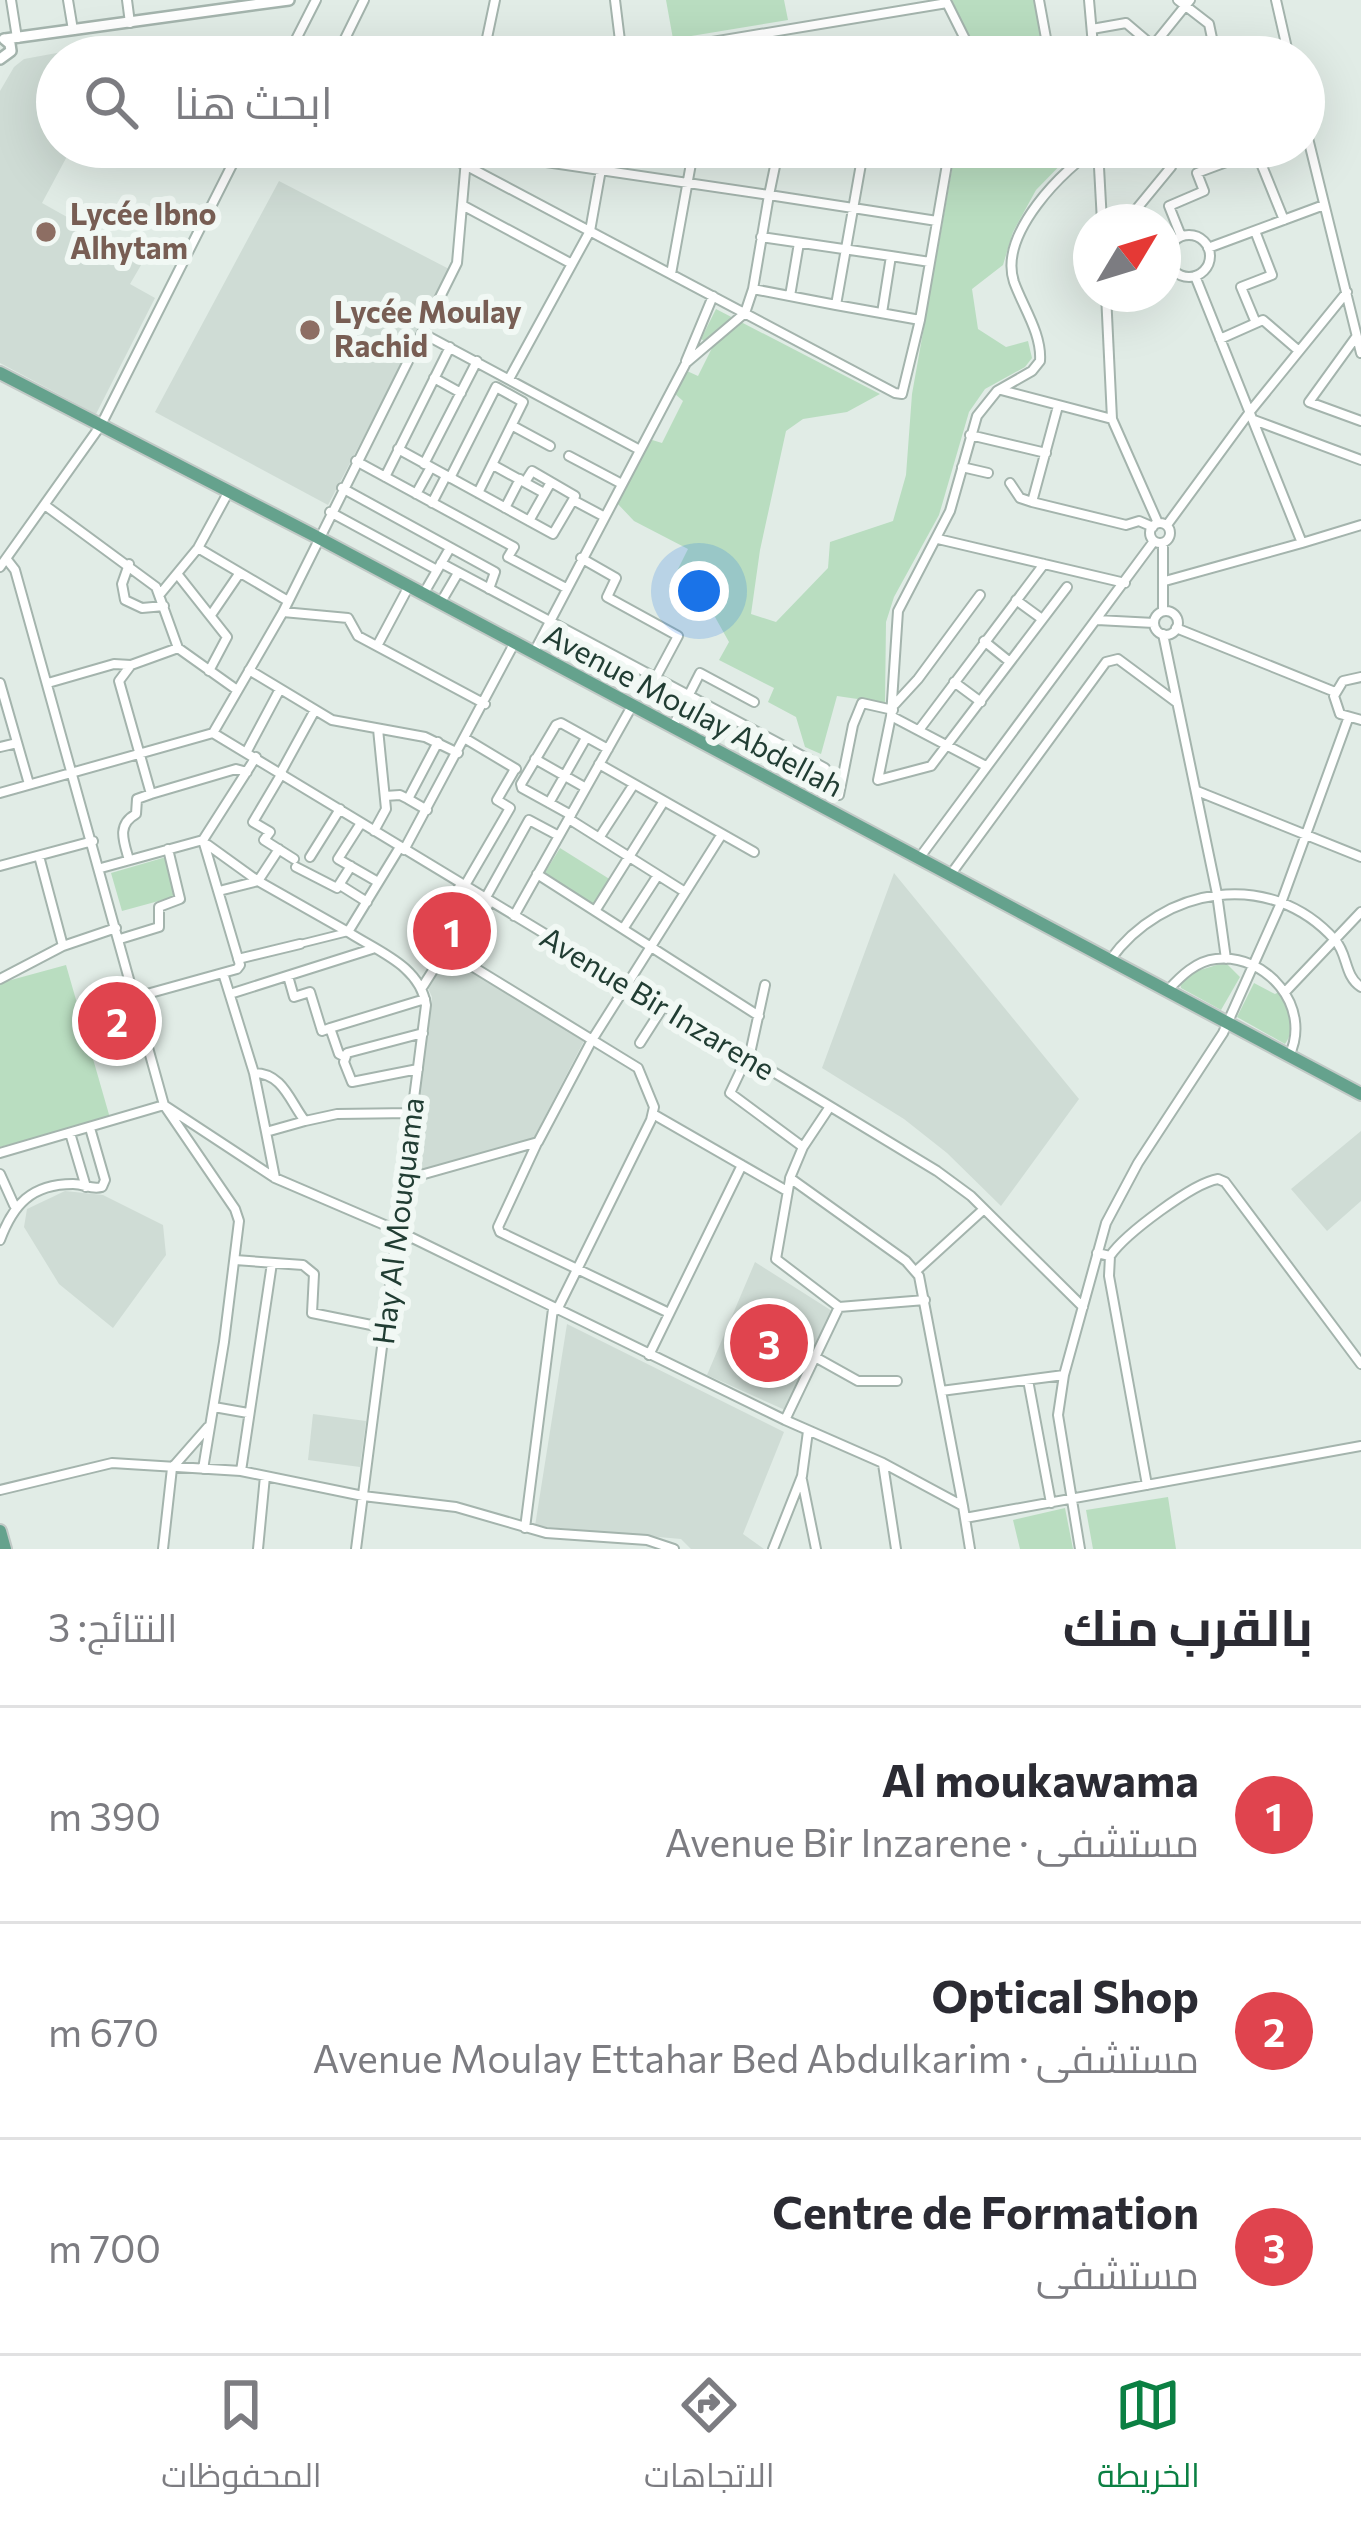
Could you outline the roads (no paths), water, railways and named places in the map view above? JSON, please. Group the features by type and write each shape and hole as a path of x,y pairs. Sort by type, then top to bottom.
{"main road":[{"name":"Avenue Moulay Abdellah","path":"0,373 424,593 1361,1094"},
{"path":"0,1531 5,1549"}],"street":[{"path":"4,58 12,38 11,0"},
{"path":"68,0 73,31"},
{"path":"127,0 130,23"},
{"path":"12,38 289,0"},
{"path":"298,36 316,0"},
{"path":"346,36 364,0"},
{"path":"487,36 495,0"},
{"path":"614,0 619,36"},
{"path":"1039,0 1048,36"},
{"path":"1089,0 1093,36"},
{"path":"1276,0 1284,36"},
{"path":"754,36 946,2 963,36"},
{"path":"1160,36 1185,2 1209,24 1212,36"},
{"path":"1092,29 1126,23 1143,36"},
{"path":"4,58 12,38"},
{"path":"203,1469 239,1231 235,1209 164,1105 15,571 4,564 101,425 231,168"},
{"path":"0,793 213,734 285,607 457,263 465,168"},
{"path":"469,168 895,393 905,390 946,168"},
{"path":"432,502 590,230 601,168"},
{"path":"607,168 937,221"},
{"path":"671,274 690,168"},
{"path":"686,362 745,313 775,168"},
{"path":"836,305 860,168"},
{"path":"1067,168 1034,210 1017,244 1012,276 1041,356 1032,371 1000,390 977,416 938,539 898,610 892,710 878,780 931,766 1067,587"},
{"path":"1101,168 1102,204"},
{"path":"1141,204 1171,168"},
{"path":"1173,204 1204,191 1197,173 1210,168"},
{"path":"1263,168 1284,220"},
{"path":"1315,168 1361,353"},
{"path":"1208,248 1324,205"},
{"path":"464,206 572,264"},
{"path":"1255,231 1272,274 1241,287 1256,323"},
{"path":"1181,236 1200,238 1208,248 1206,268 1195,276 1181,274"},
{"path":"761,237 930,262"},
{"path":"790,296 799,243"},
{"path":"882,314 891,256"},
{"path":"1195,276 1302,543"},
{"path":"753,289 920,320"},
{"path":"1010,483 1020,498 1032,502 1126,525 1139,521 1159,525 1178,510 1347,292"},
{"path":"534,652 686,362 712,296"},
{"path":"920,856 1096,620 1159,542 1170,537 1159,525 1112,419 1107,312"},
{"path":"1220,339 1263,320 1299,351"},
{"path":"422,333 638,449"},
{"path":"1357,336 1309,402 1361,421"},
{"path":"385,477 450,347"},
{"path":"416,494 477,361"},
{"path":"434,378 461,393"},
{"path":"478,494 524,403 496,387"},
{"path":"1000,390 1112,419"},
{"path":"1032,502 1058,406"},
{"path":"1251,416 1361,460"},
{"path":"513,426 550,446"},
{"path":"970,435 1046,453"},
{"path":"398,449 478,494 554,534 575,496 532,471 505,508"},
{"path":"569,455 620,483"},
{"path":"356,461 514,547 508,557 566,588"},
{"path":"493,465 544,493"},
{"path":"962,467 988,473"},
{"path":"529,521 550,482"},
{"path":"342,488 495,572 489,590"},
{"path":"161,593 198,548 229,491"},
{"path":"573,500 603,516"},
{"path":"46,506 129,564 161,593 178,648 237,690"},
{"path":"1151,506 1178,510"},
{"path":"1139,521 1151,506"},
{"path":"330,512 458,573 825,768"},
{"path":"1154,623 1163,611 1165,581 1159,525"},
{"path":"1165,581 1361,525"},
{"path":"938,539 1125,583"},
{"path":"198,548 285,607 348,618 358,636 484,704"},
{"path":"424,593 450,548"},
{"path":"581,558 616,578 607,597 678,637 655,679"},
{"path":"129,564 122,584 125,600 142,608 164,606"},
{"path":"920,730 1044,564"},
{"path":"440,602 458,573"},
{"path":"211,615 239,574"},
{"path":"178,575 228,640 209,671"},
{"path":"377,646 409,586"},
{"path":"892,710 980,595"},
{"path":"1016,600 1042,619"},
{"path":"1163,611 1174,614 1177,628"},
{"path":"1096,620 1154,623 1163,634 1226,959"},
{"path":"1163,634 1177,628 1335,692"},
{"path":"984,641 1010,662"},
{"path":"238,959 348,932 427,810 515,642"},
{"path":"48,683 114,664 131,665 178,648"},
{"path":"951,874 1106,662 1118,659 1176,703"},
{"path":"131,665 119,681 151,794"},
{"path":"249,670 332,720 438,742 458,753"},
{"path":"673,726 700,674 754,702"},
{"path":"1361,677 1343,681 1335,692 1335,706 1348,719 1361,720"},
{"path":"954,682 980,702"},
{"path":"0,683 29,784"},
{"path":"100,868 203,839 247,772 280,689"},
{"path":"514,916 633,704"},
{"path":"839,795 862,704 892,710 986,766"},
{"path":"315,710 253,823 269,832 265,840 338,889 351,866"},
{"path":"1080,1549 1058,1415 1097,1252 1122,1191 1227,1023 1281,903 1348,719"},
{"path":"608,749 561,723 556,725 522,788 686,892"},
{"path":"374,831 386,809 378,729"},
{"name":"Avenue Bir Inzarene","path":"213,734 938,1171 984,1209 1082,1307"},
{"path":"549,803 586,737"},
{"path":"466,739 526,775"},
{"path":"409,799 438,742"},
{"path":"0,747 17,743"},
{"path":"536,759 586,788"},
{"path":"599,764 754,852"},
{"path":"129,860 122,831 136,814 136,799 236,769 247,772"},
{"path":"515,769 497,800 510,808 426,940 638,1068 653,1114 788,1191"},
{"path":"599,838 634,784"},
{"path":"1195,791 1361,857"},
{"path":"385,796 400,794 427,810"},
{"path":"595,910 664,801"},
{"path":"310,857 340,809"},
{"path":"457,957 530,820 559,836"},
{"path":"361,823 338,859 379,882"},
{"path":"669,1313 510,1240 498,1227 592,1040 722,834"},
{"path":"203,839 212,852 410,970 422,987 444,952"},
{"path":"136,998 237,970 240,965 203,839"},
{"path":"0,866 93,841"},
{"path":"119,939 159,927 159,907 180,898 169,849"},
{"path":"219,892 258,881 278,849"},
{"path":"39,856 63,946"},
{"path":"538,874 759,1016"},
{"path":"623,929 658,875"},
{"path":"340,885 367,902"},
{"path":"1109,961 1162,910 1217,894 1281,903 1335,940 1351,979 1361,987"},
{"path":"1286,991 1361,911"},
{"path":"0,979 63,946 116,928"},
{"path":"230,994 374,949"},
{"path":"1167,991 1194,967 1226,959 1252,968 1286,991 1297,1020 1289,1057"},
{"path":"223,973 254,1072 275,1178"},
{"path":"288,976 294,997 310,992 322,1031 425,999"},
{"path":"765,985 746,1058 729,1089 732,1097 803,1148"},
{"name":"Hay Al Mouquama","path":"356,1549 423,1033 422,987"},
{"path":"640,1043 663,1007"},
{"path":"330,1028 339,1054 345,1057 423,1033"},
{"path":"345,1057 352,1082 418,1070"},
{"path":"254,1072 278,1082 305,1121"},
{"path":"0,1153 164,1105"},
{"path":"164,1105 275,1178 394,1229 883,1463 963,1506"},
{"path":"829,1108 790,1178 776,1259 839,1306 925,1300"},
{"path":"266,1132 338,1114 411,1113"},
{"path":"525,1528 555,1309 653,1114"},
{"path":"0,1240 14,1206 73,1184 97,1189 105,1180 90,1128"},
{"path":"70,1133 86,1187"},
{"path":"403,1180 538,1142"},
{"path":"649,1354 742,1165"},
{"path":"0,1174 14,1206"},
{"path":"790,1178 916,1271 970,1549"},
{"path":"1148,1485 1109,1276 1110,1256 1123,1240 1204,1182 1218,1179 1361,1364"},
{"path":"916,1271 984,1209"},
{"path":"1097,1252 1110,1256"},
{"path":"235,1260 311,1269 311,1309 317,1315 386,1328"},
{"path":"241,1472 272,1262"},
{"path":"785,1420 839,1306"},
{"path":"815,1357 858,1381 897,1381"},
{"path":"941,1391 1064,1375"},
{"path":"1028,1380 1051,1503"},
{"path":"214,1407 248,1413"},
{"path":"163,1549 172,1468 211,1424"},
{"path":"773,1549 802,1477 808,1431"},
{"path":"965,1518 1361,1446"},
{"path":"883,1463 896,1549"},
{"path":"0,1490 97,1464 241,1472 363,1496 456,1507 525,1528 647,1540 674,1549"},
{"path":"258,1549 265,1476"},
{"path":"802,1477 816,1549"},
{"path":"790,1511 810,1519"}],"place":[{"name":"Lycée Ibno Alhytam","path":"46,232"},
{"name":"Lycée Moulay Rachid","path":"310,330"},
{"name":"Al moukawama","path":"452,931"},
{"name":"Optical Shop","path":"117,1021"},
{"name":"Centre de Formation","path":"769,1343"}]}
